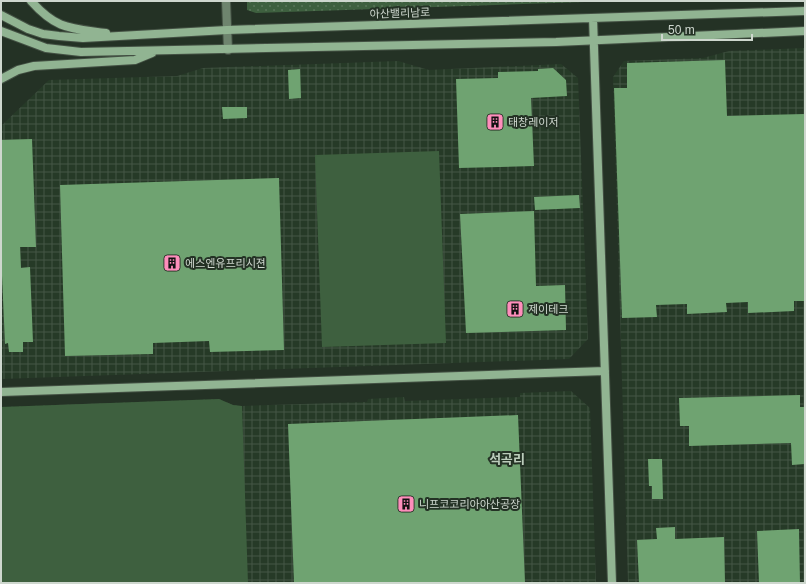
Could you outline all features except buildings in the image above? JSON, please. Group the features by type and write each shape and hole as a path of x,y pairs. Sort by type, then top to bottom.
{"street":[{"path":"31,1 47,18 66,27 125,35"},
{"path":"226,1 228,50"},
{"name":"아산밸리남로","path":"1,16 28,29 54,36 83,38 227,30 805,11"},
{"path":"593,18 612,583"},
{"path":"1,31 46,48 81,52 556,42 594,39 805,31"},
{"path":"1,79 18,70 34,66 135,60 156,51"},
{"path":"1,392 605,371"}],"shaded area":[{"path":"247,1 615,1 256,13 247,10"},
{"path":"805,48 805,583 628,583 613,77 624,61 703,58 729,51"},
{"path":"398,61 429,70 561,64 578,78 588,339 569,359 1,379 1,126 49,80 177,76 203,68"},
{"path":"439,151 446,343 322,347 315,155"},
{"path":"571,391 590,408 596,583 1,583 1,407 219,399 233,405 242,406 367,402 368,399 404,397 405,401 520,397 520,393"},
{"path":"219,399 233,405 242,406 248,583 1,583 1,407"}],"place":[{"name":"태창레이저","path":"495,122"},
{"name":"에스엔유프리시젼","path":"172,263"},
{"name":"제이테크","path":"515,309"},
{"name":"니프코코리아아산공장","path":"406,504"}],"district":[{"name":"석곡리","path":"507,459"}]}
